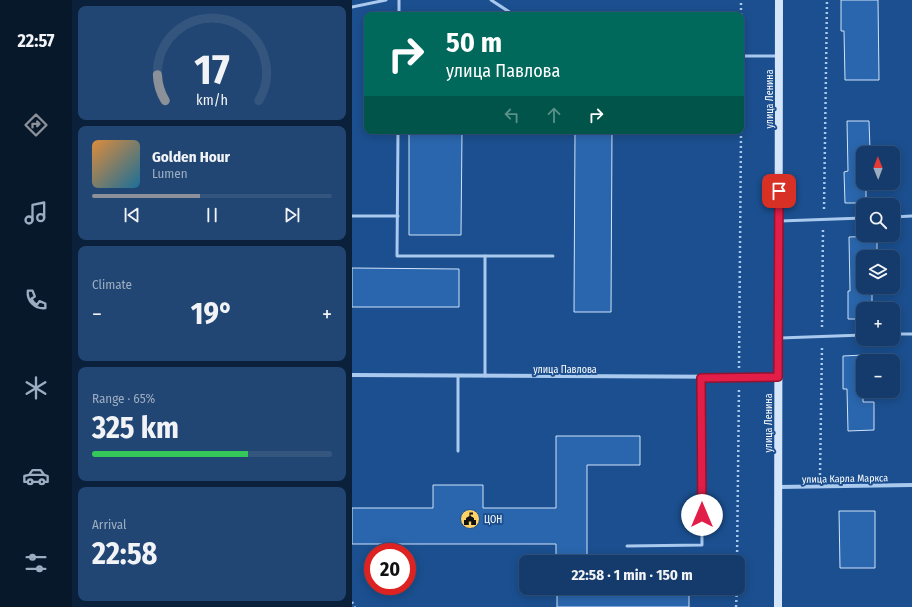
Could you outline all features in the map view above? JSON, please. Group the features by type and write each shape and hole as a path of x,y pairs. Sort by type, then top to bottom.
{"street":[{"name":"улица Ленина","path":"778,607 779,0"},
{"name":"улица Павлова","path":"352,375 701,378 778,377"},
{"name":"улица Карла Маркса","path":"778,487 912,485"}],"lane":[{"path":"352,7 386,0"},
{"path":"399,0 399,12"},
{"path":"491,0 509,12"},
{"path":"744,56 779,56"},
{"path":"398,134 398,256 553,256"},
{"path":"352,216 398,216"},
{"path":"900,217 912,216"},
{"path":"779,221 856,218"},
{"path":"485,256 485,376"},
{"path":"900,334 912,334"},
{"path":"778,338 856,335"},
{"path":"458,376 458,452"},
{"path":"627,546 702,546 701,378"}],"path":[{"path":"741,0 741,12"},
{"path":"820,486 827,0"},
{"path":"737,555 741,134"},
{"path":"736,595 736,607"},
{"path":"352,602 354,607"}],"building":[{"path":"841,0 878,0 879,80 845,80 844,31 841,31"},
{"path":"847,121 869,121 870,146 856,146 856,190 866,190 866,198 856,198 856,203 845,203 844,172 848,171"},
{"path":"409,134 462,134 461,235 409,235"},
{"path":"575,134 612,134 611,312 574,312"},
{"path":"849,237 856,237 856,242 877,242 877,250 856,250 856,294 872,294 872,302 856,302 856,319 848,319 848,291 850,291"},
{"path":"352,268 459,269 459,307 352,307"},
{"path":"856,355 856,398 863,398 863,402 874,402 874,430 848,431 847,389 843,389 843,356"},
{"path":"556,436 640,436 640,465 587,465 587,555 556,555 556,544 352,544 352,508 433,508 433,485 483,485 483,508 556,508"},
{"path":"839,511 875,511 875,568 840,568"},
{"path":"557,595 689,595 689,607 557,607"}],"place":[{"name":"ЦОН","path":"470,519"}],"route":[{"path":"702,515 701,378 778,377 779,191"}]}
